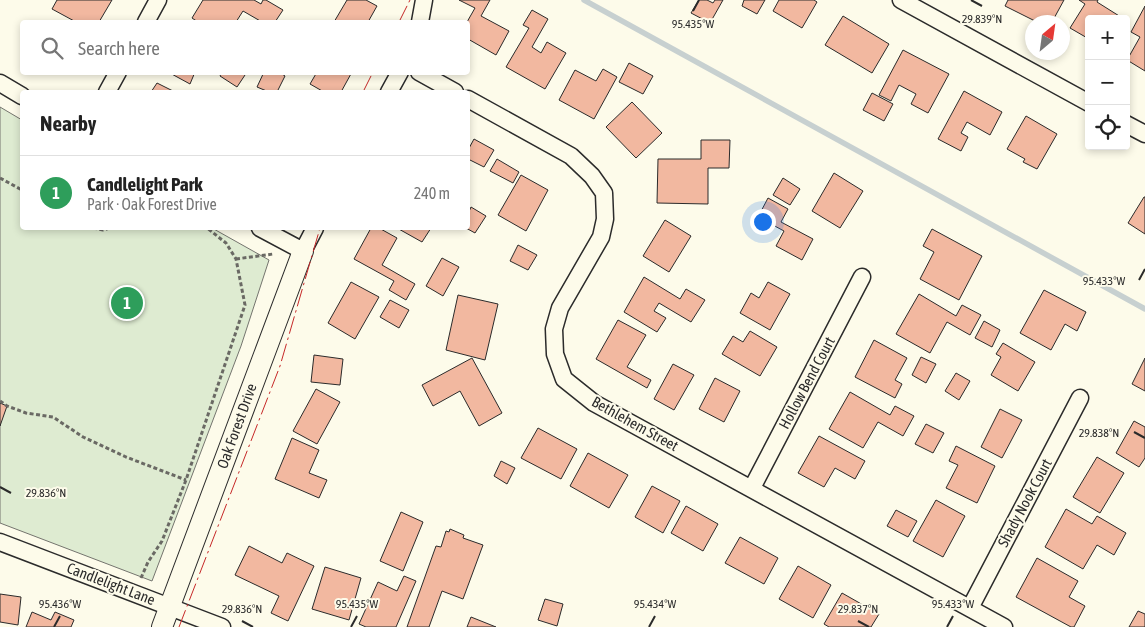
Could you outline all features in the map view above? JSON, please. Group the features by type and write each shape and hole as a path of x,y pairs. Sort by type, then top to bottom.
{"street":[{"path":"147,20 158,0"},
{"path":"420,20 424,0"},
{"path":"901,0 1085,101"},
{"path":"108,90 116,75"},
{"path":"390,90 398,75"},
{"path":"425,75 452,90"},
{"path":"0,83 20,95"},
{"name":"Bethlehem Street","path":"470,100 571,156 592,176 604,193 605,219 601,237 560,308 554,329 555,354 564,379 594,403 1004,627"},
{"path":"1130,126 1145,134"},
{"path":"264,230 303,251"},
{"name":"Oak Forest Drive","path":"162,627 303,251 315,230"},
{"name":"Hollow Bend Court","path":"752,488 862,277"},
{"name":"Shady Nook Court","path":"970,608 1080,398"},
{"name":"Candlelight Lane","path":"0,542 222,627"}],"path":[{"path":"0,178 20,189"},
{"path":"136,594 143,572 162,541 186,480 246,305 236,259 226,243 210,230"},
{"path":"236,259 274,254"},
{"path":"0,401 7,406 26,413 53,417 83,437 126,457 186,480"}],"green space":[{"path":"0,107 20,119 20,230 216,230 269,260 241,346 152,581 0,523"}],"building":[{"path":"57,0 112,0 100,20 72,20 52,9"},
{"path":"203,0 254,0 261,4 263,0 266,0 283,10 276,20 259,20 243,11 237,20 195,20 192,18"},
{"path":"347,0 366,0 377,6 369,20 335,20"},
{"path":"459,0 490,0 481,16 509,31 496,55 470,40 470,20 468,20 475,8"},
{"path":"699,0 707,0 713,3 715,0 723,0 710,23 691,13"},
{"path":"744,0 765,0 757,14 742,6"},
{"path":"779,0 814,0 817,2 802,28 773,11"},
{"path":"1008,0 1064,0 1056,15 1025,16 1005,6"},
{"path":"1079,0 1098,0 1097,2 1118,15 1085,15 1085,37 1070,28 1085,4"},
{"path":"1145,6 1145,71 1130,62 1130,55 1140,37 1131,32"},
{"path":"532,10 548,19 532,47 541,53 547,42 566,53 545,89 506,67 529,28 523,25"},
{"path":"843,16 889,44 872,73 825,45"},
{"path":"903,50 949,74 928,113 911,104 916,94 899,85 891,101 879,95"},
{"path":"629,63 653,76 643,94 619,82"},
{"path":"603,69 617,77 594,119 559,100 575,70 596,81"},
{"path":"174,75 194,75 190,84"},
{"path":"220,75 245,75 237,87"},
{"path":"263,75 285,76 278,90 264,90 257,87"},
{"path":"315,75 350,75 342,90 320,90 310,84"},
{"path":"157,83 171,90 152,90"},
{"path":"964,91 1002,112 990,135 967,122 961,133 968,137 961,151 938,139"},
{"path":"872,93 893,104 884,121 863,110"},
{"path":"632,102 662,133 636,158 606,127"},
{"path":"1026,116 1057,134 1037,169 1023,162 1025,159 1007,149"},
{"path":"474,139 494,150 484,167 470,160 470,146"},
{"path":"701,140 730,140 729,168 708,168 708,204 657,203 658,159 701,159"},
{"path":"497,159 519,172 513,183 490,171"},
{"path":"834,173 863,191 840,228 812,211"},
{"path":"521,175 548,190 526,231 498,215"},
{"path":"783,178 800,189 790,205 773,195"},
{"path":"1145,197 1145,234 1128,223"},
{"path":"768,198 788,209 781,222 813,239 802,260 776,246 784,231 758,217"},
{"path":"471,207 486,216 475,233 470,230"},
{"path":"665,220 691,236 669,272 643,256"},
{"path":"932,229 982,256 959,300 920,279 934,252 923,246"},
{"path":"370,230 383,230 397,238 382,265 415,284 406,300 389,290 394,281 354,259"},
{"path":"401,230 430,230 422,242"},
{"path":"518,245 537,255 528,270 510,261"},
{"path":"442,258 459,267 443,296 426,286"},
{"path":"644,277 680,299 686,289 705,300 691,322 659,303 654,311 666,318 657,332 624,312"},
{"path":"351,282 379,297 355,339 328,323"},
{"path":"768,282 790,294 770,330 740,313 751,293 759,298"},
{"path":"1044,290 1086,312 1077,331 1065,324 1051,350 1020,333"},
{"path":"919,294 956,316 962,305 981,315 970,335 947,322 930,353 896,334"},
{"path":"458,295 498,304 485,360 446,350"},
{"path":"390,300 409,310 399,328 380,317"},
{"path":"618,320 646,335 627,367 651,380 647,388 596,359"},
{"path":"984,321 1000,330 992,347 975,338"},
{"path":"750,331 777,347 760,376 722,354 733,336 743,342"},
{"path":"874,340 907,358 895,380 902,384 895,398 855,377"},
{"path":"1003,343 1035,362 1018,391 991,375 1001,357 996,354"},
{"path":"314,355 343,359 340,385 311,382"},
{"path":"921,357 936,364 926,383 912,375"},
{"path":"472,358 502,413 479,426 460,391 433,406 422,385"},
{"path":"1145,358 1145,391 1132,384"},
{"path":"673,364 694,375 674,410 654,399"},
{"path":"956,373 970,381 959,400 945,391"},
{"path":"715,378 740,391 724,422 699,409"},
{"path":"316,389 340,402 317,444 293,431"},
{"path":"850,392 890,415 895,406 914,416 903,436 878,422 863,448 829,429"},
{"path":"0,403 7,406 0,426"},
{"path":"1000,409 1022,420 1002,458 981,447"},
{"path":"1134,421 1145,427 1145,458 1139,467 1116,453"},
{"path":"926,424 944,433 933,453 915,444"},
{"path":"538,428 577,449 561,479 521,458"},
{"path":"819,436 865,461 855,479 835,468 824,487 798,473"},
{"path":"292,438 319,450 309,473 327,480 319,498 275,479"},
{"path":"956,446 995,466 977,503 946,488 958,465 949,461"},
{"path":"588,453 628,475 609,508 570,486"},
{"path":"1097,457 1124,473 1100,513 1073,497"},
{"path":"501,461 515,468 507,484 494,476"},
{"path":"652,486 680,501 663,533 635,517"},
{"path":"936,500 965,516 943,557 913,541"},
{"path":"686,506 718,524 703,551 671,533"},
{"path":"1066,509 1092,524 1097,516 1126,533 1114,555 1097,545 1083,569 1045,547"},
{"path":"896,510 917,521 908,537 887,526"},
{"path":"401,512 423,522 403,571 380,561"},
{"path":"450,529 464,535 463,538 483,545 463,599 442,591 429,627 407,627 436,546 441,547 446,531 449,532"},
{"path":"740,537 778,558 764,584 725,563"},
{"path":"249,546 282,563 287,553 314,566 288,621 271,613 279,596 235,575"},
{"path":"1037,558 1078,581 1069,597 1085,606 1074,627 1016,597"},
{"path":"798,566 831,585 813,618 779,599"},
{"path":"325,567 361,578 349,620 312,609"},
{"path":"404,576 416,581 396,627 366,627 359,624 378,582 397,591"},
{"path":"842,593 879,614 871,627 829,627 824,624"},
{"path":"0,594 21,597 18,625 0,622"},
{"path":"545,599 563,604 557,626 538,620"},
{"path":"1138,611 1145,614 1145,627 1129,627"},
{"path":"32,612 51,620 55,612 74,620 71,627 26,627"},
{"path":"471,617 496,627 467,627"}],"waterway":[{"path":"584,0 1145,309"}],"power":[{"path":"400,20 410,0"},
{"path":"364,90 372,75"},
{"path":"179,627 280,366 319,230"}],"place":[{"name":"Candlelight Park","path":"127,303"}]}
